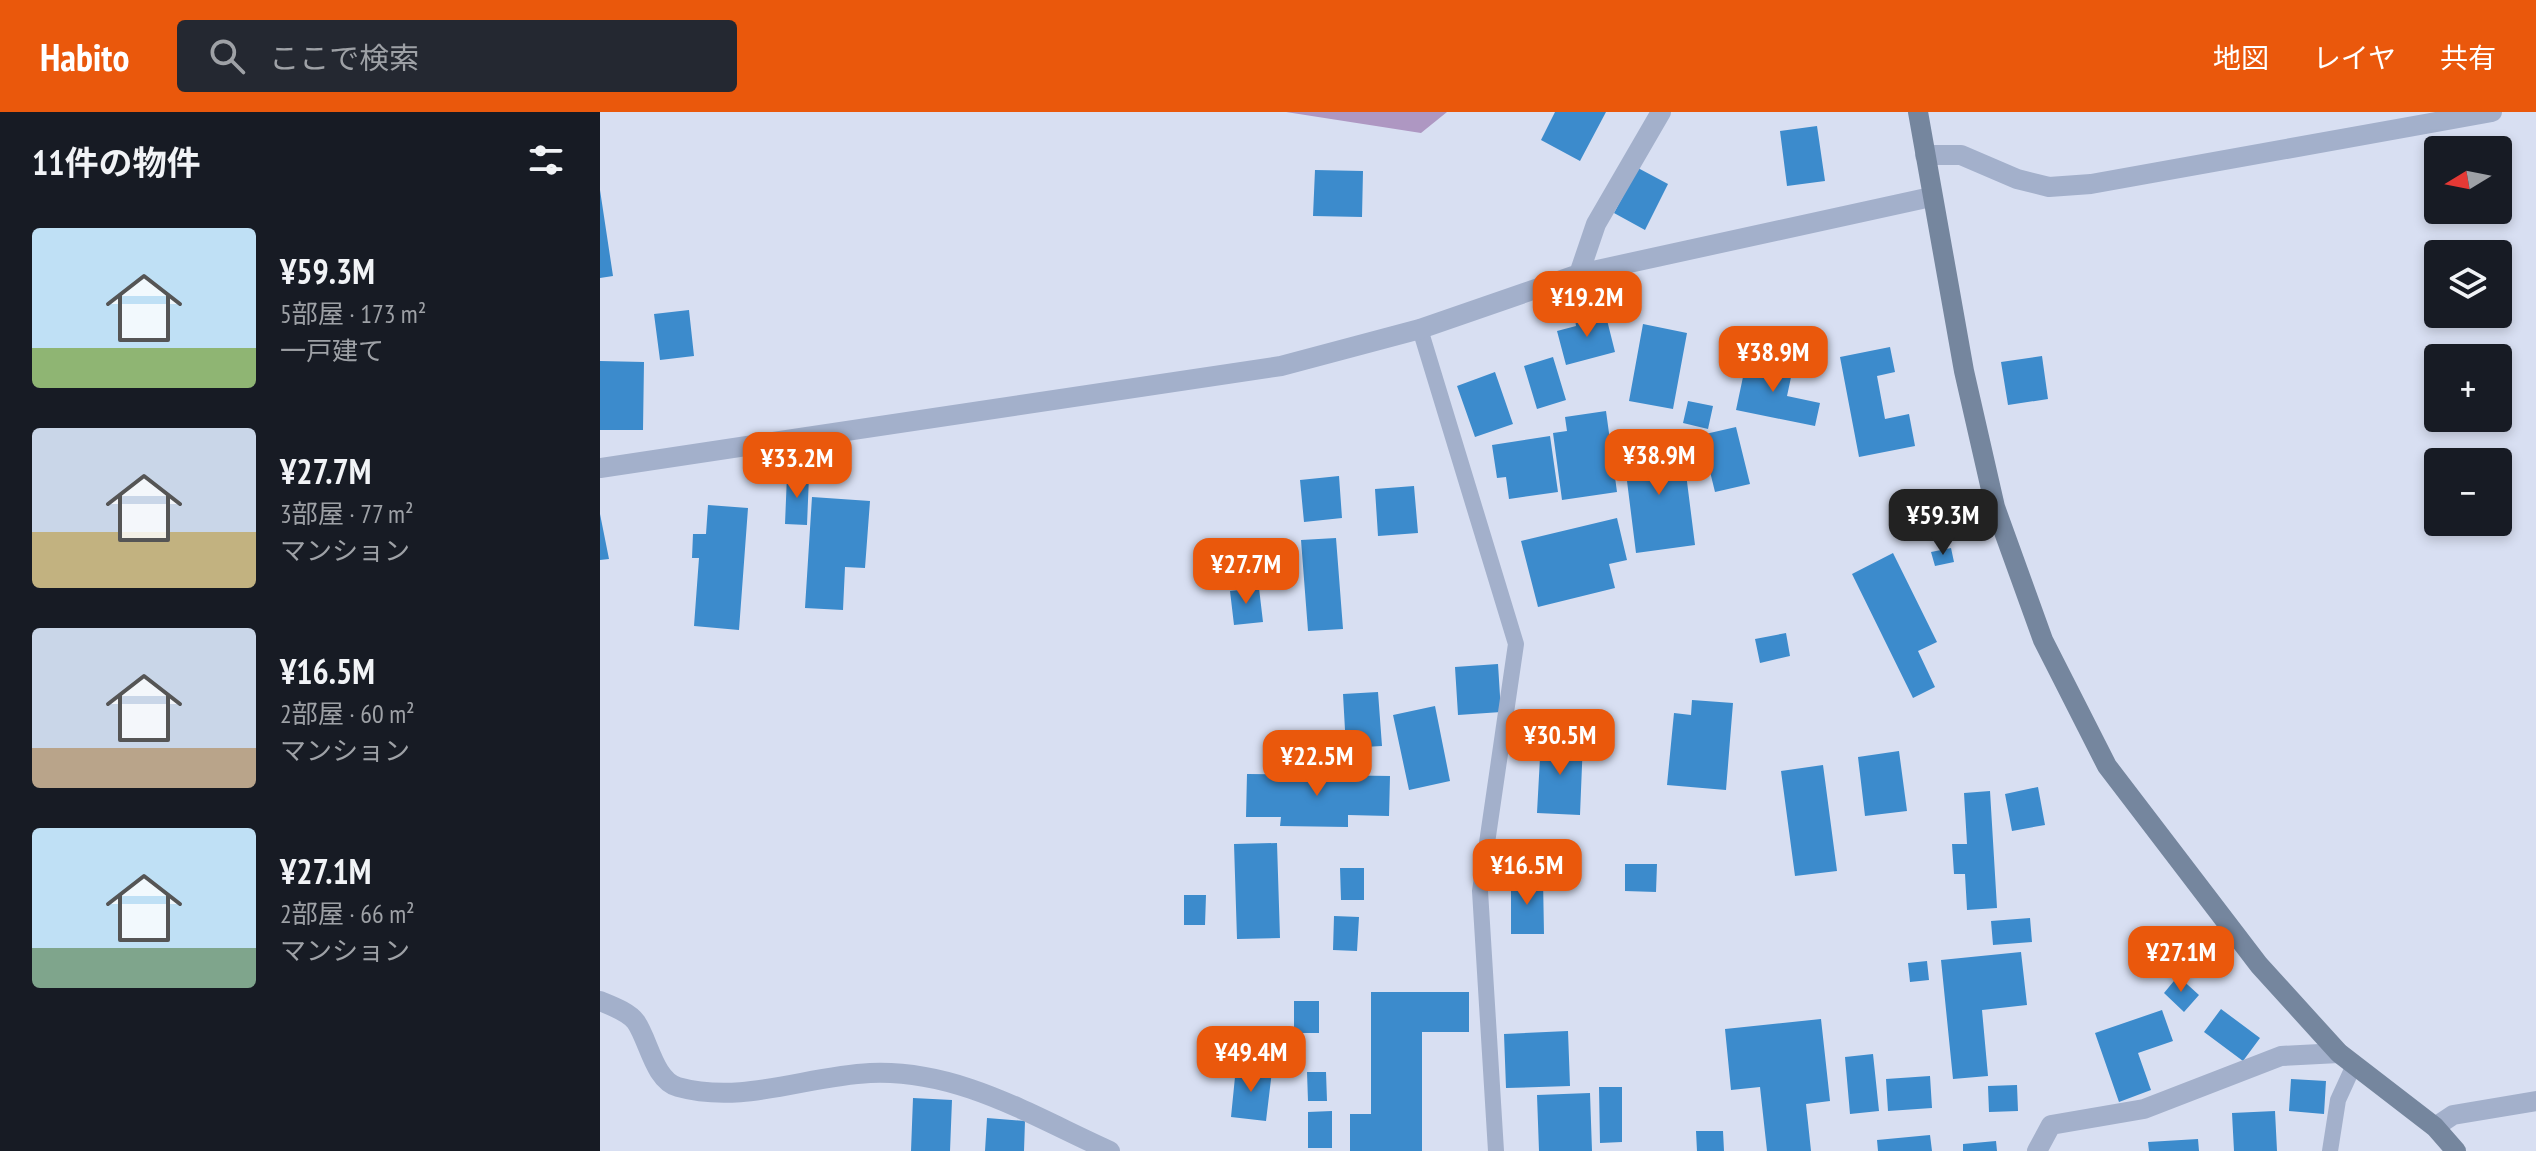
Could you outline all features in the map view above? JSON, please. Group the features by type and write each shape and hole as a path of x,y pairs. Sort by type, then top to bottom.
{"street":[{"path":"1579,274 1596,224 1661,112"},
{"path":"1918,112 1931,197 1995,507 2043,640 2107,766 2259,965 2347,1059 2435,1127 2456,1151"},
{"path":"1925,155 1961,155 2049,187 2091,184 2492,112"},
{"path":"600,468 1281,366 1420,329 1579,274 1931,197"},
{"path":"600,1001 635,1020 660,1072 675,1087 750,1094 820,1077 922,1074 964,1084 1110,1151"},
{"path":"2037,1151 2051,1125 2144,1109 2281,1056 2347,1059"},
{"path":"2435,1127 2453,1115 2536,1101"}],"lane":[{"path":"1420,329 1516,644 1480,891 1496,1151"},
{"path":"2330,1151 2347,1059"}],"shaded area":[{"path":"1286,112 1447,112 1421,133"}],"building":[{"path":"1555,112 1606,112 1580,161 1541,140"},
{"path":"1817,126 1825,181 1787,186 1780,131"},
{"path":"1638,168 1668,184 1645,230 1614,213"},
{"path":"1315,170 1363,171 1362,217 1313,216"},
{"path":"600,190 613,276 600,278"},
{"path":"689,310 694,356 660,360 654,314"},
{"path":"1605,312 1615,352 1566,365 1557,331 1576,326 1575,319"},
{"path":"1643,324 1687,333 1673,409 1629,401"},
{"path":"1890,347 1895,372 1877,376 1885,419 1909,414 1915,446 1859,457 1840,357"},
{"path":"2042,356 2048,399 2008,405 2001,362"},
{"path":"1553,357 1566,400 1537,409 1524,366"},
{"path":"1747,358 1793,368 1787,396 1820,403 1815,426 1736,410"},
{"path":"600,361 644,362 643,430 600,430"},
{"path":"1495,372 1513,424 1475,437 1457,386"},
{"path":"1688,401 1713,406 1708,429 1683,423"},
{"path":"1606,411 1617,492 1562,500 1553,433 1567,431 1565,417"},
{"path":"1736,427 1750,484 1715,492 1701,435"},
{"path":"1550,436 1558,492 1509,499 1506,477 1497,478 1492,445"},
{"path":"1682,442 1695,545 1636,553 1623,449"},
{"path":"787,475 809,476 807,525 785,524"},
{"path":"1339,476 1342,518 1304,522 1300,480"},
{"path":"1414,486 1418,533 1378,536 1375,489"},
{"path":"812,497 870,501 865,568 845,567 843,610 805,608"},
{"path":"708,505 748,508 739,630 694,626 699,558 692,558 693,534 706,534"},
{"path":"600,514 609,559 600,560"},
{"path":"1617,518 1627,560 1609,564 1615,588 1538,607 1521,541"},
{"path":"1336,538 1343,629 1308,631 1301,540"},
{"path":"1951,548 1954,562 1935,566 1931,552"},
{"path":"1893,553 1937,642 1918,651 1935,687 1913,698 1852,574"},
{"path":"1259,588 1263,622 1234,625 1230,591"},
{"path":"1786,633 1790,656 1760,663 1755,639"},
{"path":"1498,664 1501,712 1458,715 1455,667"},
{"path":"1378,692 1382,746 1346,748 1343,694"},
{"path":"1692,700 1733,703 1726,790 1667,785 1674,713 1691,715"},
{"path":"1435,706 1450,781 1409,790 1393,715"},
{"path":"1541,739 1583,741 1580,815 1537,813"},
{"path":"1899,751 1907,811 1865,816 1858,757"},
{"path":"1823,765 1837,871 1795,876 1781,771"},
{"path":"1247,774 1390,776 1389,816 1348,815 1348,827 1280,826 1281,817 1246,817"},
{"path":"2038,787 2045,825 2012,831 2005,794"},
{"path":"1990,791 1997,908 1967,910 1965,874 1954,874 1952,844 1967,844 1964,793"},
{"path":"1277,843 1280,938 1237,939 1234,844"},
{"path":"1625,864 1657,864 1656,892 1625,891"},
{"path":"1340,868 1364,868 1364,900 1341,900"},
{"path":"1543,879 1544,934 1511,934 1511,880"},
{"path":"1184,895 1206,895 1205,925 1184,925"},
{"path":"1334,916 1359,917 1357,951 1333,950"},
{"path":"2030,918 2032,942 1993,945 1991,921"},
{"path":"2021,952 2027,1005 1982,1010 1988,1076 1953,1079 1941,960"},
{"path":"1927,961 1929,980 1910,982 1908,963"},
{"path":"2178,976 2199,995 2184,1012 2164,993"},
{"path":"1371,992 1469,992 1469,1032 1422,1032 1422,1151 1350,1151 1350,1114 1371,1114"},
{"path":"1294,1001 1319,1001 1319,1033 1294,1033"},
{"path":"2221,1009 2260,1038 2243,1061 2204,1032"},
{"path":"2162,1010 2173,1041 2138,1053 2151,1090 2119,1102 2095,1033"},
{"path":"1821,1019 1830,1101 1806,1104 1811,1151 1767,1151 1760,1087 1731,1090 1725,1029"},
{"path":"1568,1031 1570,1086 1506,1088 1504,1034"},
{"path":"1873,1054 1879,1111 1850,1114 1845,1057"},
{"path":"1236,1067 1272,1071 1266,1121 1231,1117"},
{"path":"1307,1072 1326,1072 1327,1101 1308,1101"},
{"path":"1930,1076 1932,1108 1888,1111 1886,1079"},
{"path":"2291,1079 2326,1081 2324,1114 2289,1111"},
{"path":"2017,1085 2018,1111 1989,1112 1988,1086"},
{"path":"1599,1087 1622,1087 1622,1142 1600,1143"},
{"path":"1590,1093 1592,1151 1539,1151 1537,1095"},
{"path":"913,1098 952,1100 950,1151 911,1151"},
{"path":"1332,1111 1332,1148 1308,1148 1308,1112"},
{"path":"2275,1111 2277,1151 2234,1151 2232,1113"},
{"path":"987,1118 1025,1121 1024,1151 985,1151"},
{"path":"1696,1131 1723,1131 1724,1151 1697,1151"},
{"path":"1930,1135 1932,1151 1878,1151 1877,1140"},
{"path":"2198,1139 2199,1151 2149,1151 2148,1142"},
{"path":"1996,1141 1997,1151 1963,1151 1963,1144"}]}
